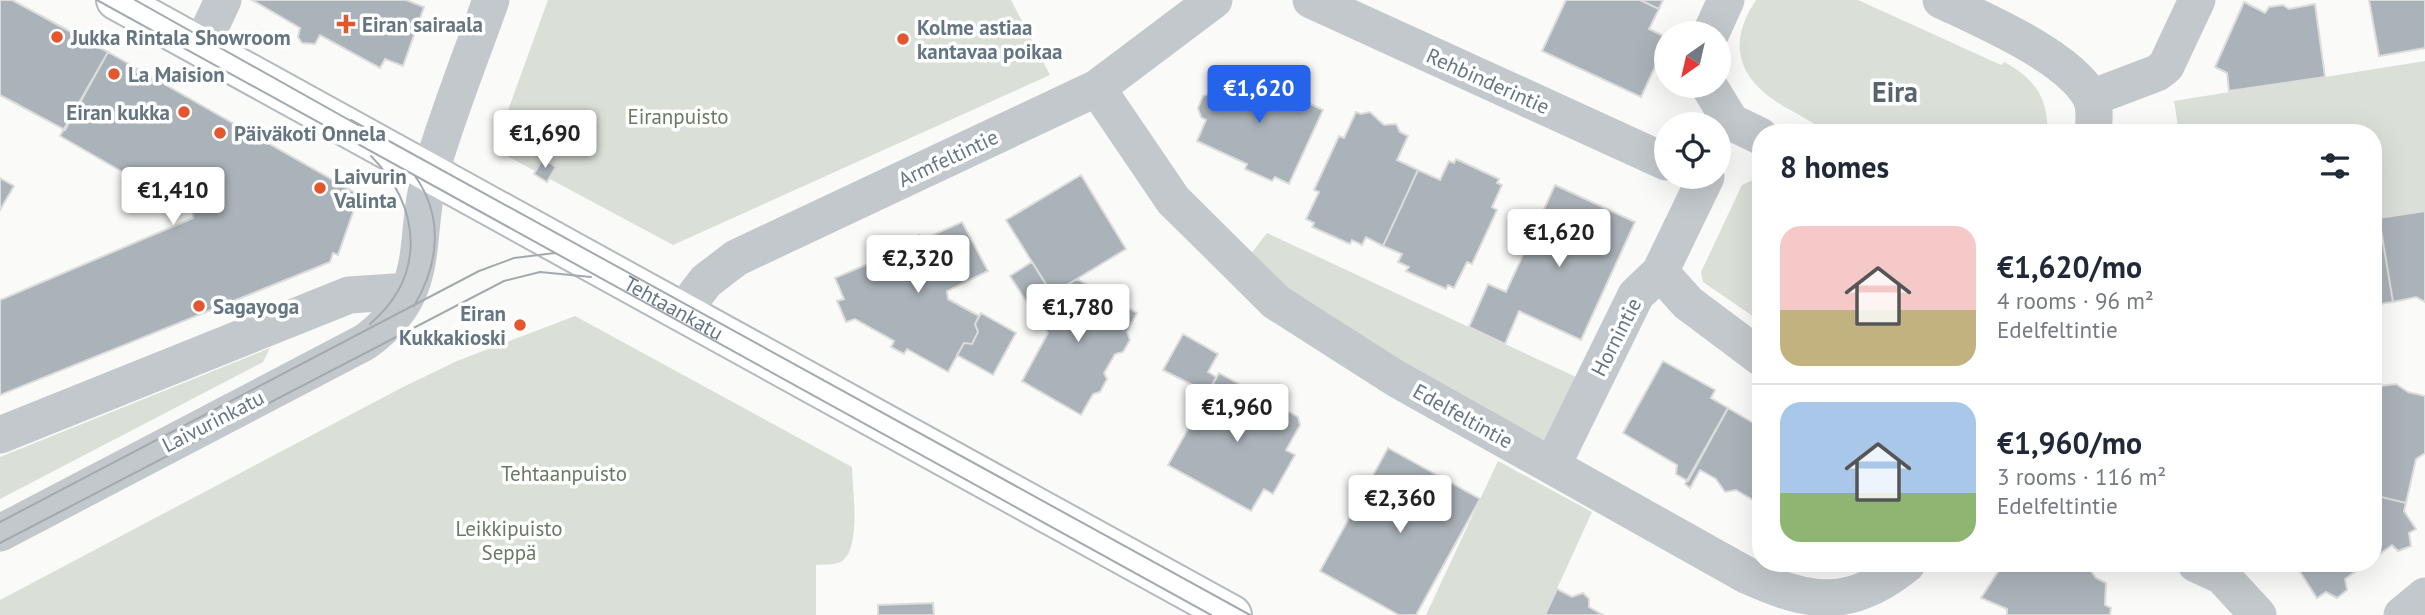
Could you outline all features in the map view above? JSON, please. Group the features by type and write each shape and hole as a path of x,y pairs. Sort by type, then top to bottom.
{"street":[{"name":"Tehtaankatu","path":"116,0 1232,615"},
{"path":"201,47 223,0"},
{"name":"Laivurinkatu","path":"0,533 365,342 393,317 409,291 417,269 430,172 491,0"},
{"name":"Armfeltintie","path":"683,311 706,281 736,258 1097,88 1214,0"},
{"name":"Rehbinderintie","path":"1311,0 1654,157"},
{"path":"1716,21 1726,0"},
{"path":"1941,0 2004,29 2075,76 2092,115 2166,66 2197,0"},
{"name":"Edelfeltintie","path":"1097,88 1173,200 1276,302 1395,378 1748,576 1782,592 1810,599 1858,593 1887,580 1897,572"},
{"name":"Hornintie","path":"1552,466 1636,295 1660,272 1703,189"},
{"path":"1660,272 1688,303 1752,351"},
{"path":"0,435 349,295 409,291"},
{"path":"2213,572 2222,576 2258,615"},
{"path":"2402,615 2425,596"}],"green space":[{"name":"Eiranpuisto","path":"548,0 1011,0 1050,75 673,245 494,149"},
{"path":"1756,0 1858,0 2001,65 2004,62 2015,68 2038,90 2047,124 1815,124 1778,103 1752,80 1744,67 1740,52 1740,36"},
{"path":"2425,61 2425,211 2382,218 2382,124 2178,124 2174,101"},
{"path":"1752,180 1752,316 1703,282 1701,272 1742,185"},
{"path":"1267,233 1576,377 1546,442 1390,359 1316,312 1250,255"},
{"name":"Tehtaanpuisto","path":"575,316 852,467 854,520 851,548 846,557 838,563 816,565 816,615 0,615 0,600 403,387 457,361"},
{"path":"270,348 263,362 0,499 0,457"},
{"path":"1498,461 1592,512 1545,615 1426,615"}],"building":[{"path":"0,0 12,0 108,52 65,130 0,95"},
{"name":"Eiran sairaala","path":"252,0 406,0 424,7 403,66 385,59 380,68 320,35 315,44 302,43 298,37 300,28"},
{"path":"1566,0 1640,0 1659,9 1649,29 1654,31 1654,69 1641,97 1542,51"},
{"path":"1640,0 1663,0 1659,9"},
{"path":"2369,0 2425,0 2425,48 2379,56"},
{"path":"2244,2 2265,13 2269,7 2283,5 2289,9 2315,4 2325,77 2229,91 2227,73 2215,67"},
{"path":"108,52 359,195 338,255 333,253 330,262 0,395 0,300 193,218 192,204 168,198 60,136"},
{"path":"1236,69 1259,80 1267,76 1276,81 1280,89 1289,86 1297,90 1300,99 1323,110 1289,184 1275,177 1272,181 1245,169 1247,164 1197,141 1206,120 1201,117 1198,108 1203,96 1212,93 1218,95 1228,72 1234,74"},
{"path":"1356,112 1370,112 1384,125 1396,124 1400,132 1408,136 1397,160 1418,170 1383,246 1366,237 1362,245 1352,240 1350,244 1312,227 1314,223 1306,219 1319,192 1314,190 1339,136 1344,138"},
{"path":"543,158 556,167 547,182 534,174"},
{"path":"1456,159 1499,179 1497,183 1502,185 1492,207 1497,210 1472,264 1467,262 1454,288 1448,285 1446,289 1406,271 1409,267 1398,262 1402,254 1383,246 1418,170 1440,180 1449,161 1454,163"},
{"path":"1081,175 1126,249 1052,294 1006,220"},
{"path":"0,178 14,186 0,210"},
{"path":"1555,185 1635,222 1581,340 1519,311 1505,344 1469,327 1488,284 1506,292"},
{"path":"2425,211 2425,302 2416,297 2393,302 2382,236 2382,218"},
{"path":"962,222 988,271 947,291 948,299 979,316 975,324 978,332 972,344 964,343 948,372 907,349 904,354 891,347 894,341 855,319 846,322 837,301 844,299 835,278 903,249 901,244 919,235 922,240"},
{"path":"2382,236 2393,302 2382,304"},
{"path":"1032,262 1052,294 1030,307 1010,276"},
{"path":"1077,279 1137,313 1127,332 1130,340 1123,352 1115,354 1104,373 1107,379 1100,392 1093,394 1081,415 1022,381 1048,333 1031,307"},
{"path":"981,313 1016,333 993,375 957,355 964,343 972,344 978,332 975,324"},
{"path":"1183,334 1218,354 1208,372 1216,377 1208,393 1163,370"},
{"path":"1663,361 1715,390 1711,398 1728,408 1688,481 1676,474 1677,465 1623,433"},
{"path":"1219,373 1298,417 1300,425 1286,450 1295,455 1273,494 1264,489 1251,511 1168,465"},
{"path":"2396,384 2408,392 2425,396 2425,453 2416,459 2406,503 2382,497 2382,386"},
{"path":"1728,408 1752,422 1752,499 1736,490 1725,492 1716,479 1700,470 1690,488 1685,484"},
{"path":"1388,448 1480,499 1416,615 1399,615 1320,571"},
{"path":"2382,497 2406,503 2404,511 2416,529 2409,533 2411,546 2398,551 2392,545 2382,552"},
{"path":"1998,572 2092,572 2096,578 2106,583 2105,605 2111,608 2110,615 2007,615 2007,609 1981,598"},
{"path":"2300,572 2355,572 2345,579 2347,590 2337,598 2326,592 2317,598"},
{"path":"1557,589 1572,597 1583,593 1589,599 1589,607 1603,615 1545,615"},
{"path":"933,603 934,615 878,615 878,605"}],"tram line":[{"path":"97,0 1211,615"},
{"path":"135,0 358,125"},
{"path":"351,120 1250,615"},
{"path":"370,324 388,305 401,284 409,263 411,241 408,219 400,197 388,176 371,156"},
{"path":"414,306 429,274 435,241 431,208 415,176"},
{"path":"0,522 479,271 514,258 555,253"},
{"path":"0,543 504,281 540,272 591,277"}],"place":[{"name":"Eiran sairaala","path":"346,24"},
{"name":"Jukka Rintala Showroom","path":"57,37"},
{"name":"Kolme astiaa kantavaa poikaa","path":"903,39"},
{"name":"La Maision","path":"114,74"},
{"name":"Eiran kukka","path":"184,112"},
{"name":"Päiväkoti Onnela","path":"220,133"},
{"name":"Laivurin Valinta","path":"320,188"},
{"name":"Sagayoga","path":"199,306"},
{"name":"Eiran Kukkakioski","path":"520,325"}],"district":[{"name":"Eira","path":"1895,91"}],"park label":[{"name":"Leikkipuisto Seppä","path":"509,540"}]}
